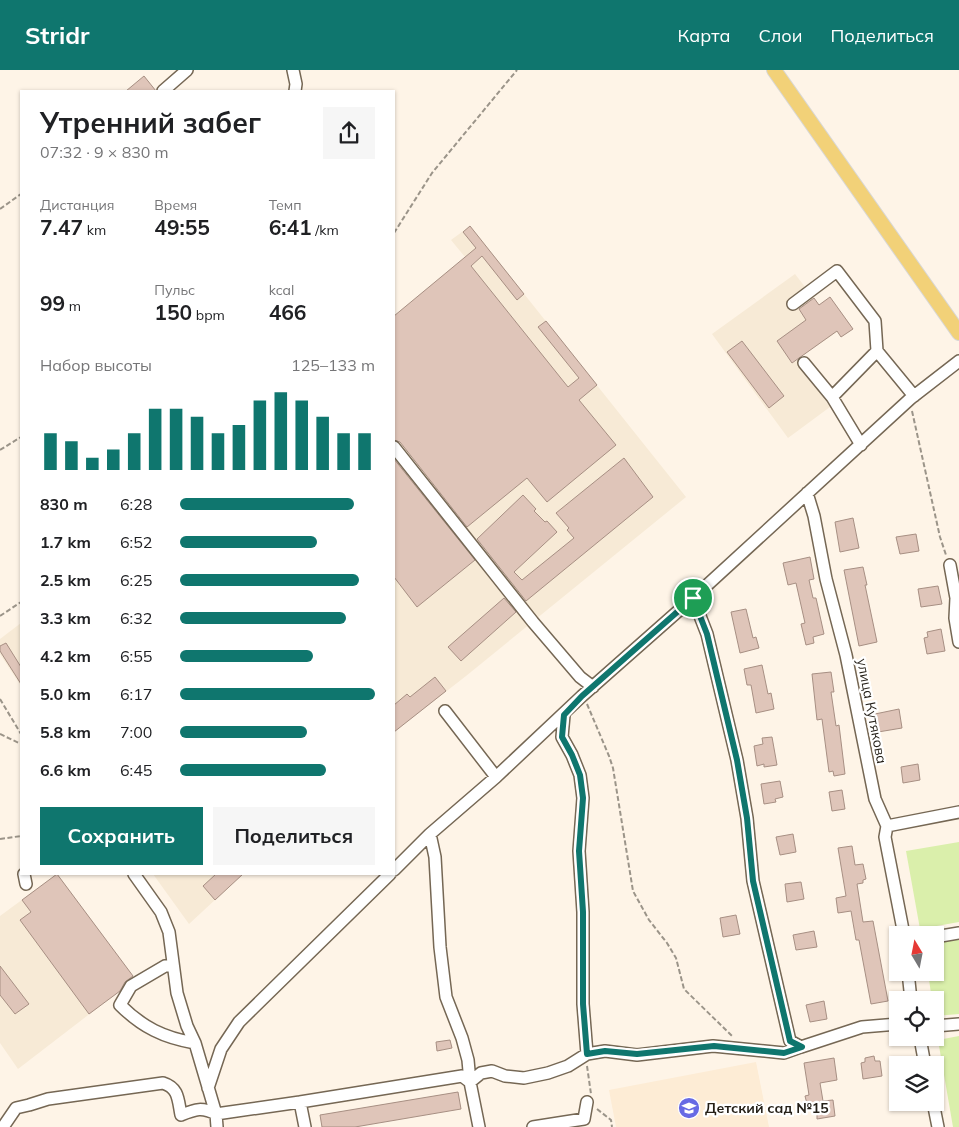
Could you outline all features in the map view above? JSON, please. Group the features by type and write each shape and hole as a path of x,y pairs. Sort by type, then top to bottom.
{"main road":[{"path":"774,70 959,333"}],"street":[{"path":"164,90 187,70"},
{"path":"293,70 295,90"},
{"path":"793,304 837,272 875,321 877,350 912,397"},
{"path":"832,398 877,350"},
{"path":"395,869 430,834 496,777 582,696 693,598 912,397 959,361"},
{"path":"804,363 832,398 861,445"},
{"path":"395,448 533,622 580,677 593,687"},
{"name":"улица Кутякова","path":"807,493 814,516 826,579 846,656 875,799 887,826 886,844 902,926"},
{"path":"950,565 956,598 955,618 959,642"},
{"path":"693,598 707,634 737,760 747,818 753,881 790,1041 802,1047"},
{"path":"445,711 496,777"},
{"path":"564,715 562,737 580,775 583,798 579,851 583,912 583,1004 587,1054"},
{"path":"887,826 959,812"},
{"path":"430,834 435,857 440,947 446,997 462,1038 468,1060 470,1082 479,1127"},
{"path":"135,875 161,912 169,932 177,992 187,1026 195,1043 216,1114 217,1127"},
{"path":"208,1088 222,1049 239,1022 389,875"},
{"path":"944,936 959,933"},
{"path":"173,965 165,966 152,972 131,986 120,1005 135,1020 155,1032 178,1040 195,1043"},
{"path":"944,1025 959,1024"},
{"path":"470,1082 481,1073 492,1071 505,1076 524,1078 548,1073 568,1066 587,1054 605,1051 637,1054 714,1046 784,1053 862,1028 889,1025"},
{"path":"181,1115 192,1110 205,1109 216,1114 462,1076 470,1082"},
{"path":"3,1127 16,1108 48,1099 163,1083 171,1086 176,1092 183,1127"},
{"path":"300,1102 305,1127"},
{"path":"534,1127 584,1119 587,1102"},
{"path":"935,1111 938,1127"}],"path":[{"path":"395,231 432,172 516,70"},
{"path":"0,209 20,195"},
{"path":"912,397 940,537 950,565"},
{"path":"0,450 20,438"},
{"path":"0,616 20,603"},
{"path":"582,696 591,711 613,768 633,891 649,920 667,942 676,958 684,989 744,1048"},
{"path":"0,699 20,732"},
{"path":"0,734 20,744"},
{"path":"0,839 20,836"}],"shaded area":[{"path":"470,226 686,497 395,731 395,315 465,257 451,240"},
{"path":"795,274 819,305 830,297 853,329 841,337 837,332 796,360 830,407 788,438 712,334"},
{"path":"20,624 20,684 0,654 0,639"},
{"path":"58,875 135,979 18,1069 0,1043 0,916"},
{"path":"154,875 242,875 189,924"},
{"name":"Детский сад №15","path":"756,1062 769,1127 616,1127 609,1090"}],"green space":[{"path":"959,842 959,922 937,926 919,926 906,851"},
{"path":"959,936 959,1014 944,1015 944,991 931,991 929,981 944,981 944,938"},
{"path":"959,1036 959,1127 953,1127 944,1075 944,1056 941,1056 939,1046 944,1046 944,1039"}],"building":[{"path":"144,76 155,90 127,90"},
{"path":"470,226 524,294 517,300 482,256 471,266 568,387 579,378 538,327 546,321 597,385 579,400 616,445 547,502 527,478 467,527 400,442 395,440 395,315 476,248 463,232"},
{"path":"830,297 853,329 841,337 837,331 792,363 777,341 806,320 799,309 814,298 819,305"},
{"path":"742,341 784,396 769,408 727,352"},
{"path":"624,458 653,497 526,601 477,539 523,495 536,509 534,511 557,532 514,572 522,580 574,538 567,530 569,528 556,513"},
{"path":"395,460 475,560 417,607 395,578"},
{"path":"853,518 859,548 840,552 835,522"},
{"path":"916,534 919,551 900,554 896,537"},
{"path":"810,557 814,579 809,580 813,598 816,598 824,634 813,637 814,643 806,645 801,624 805,623 796,583 788,585 783,563"},
{"path":"863,567 877,642 859,646 844,570"},
{"path":"938,586 942,604 921,607 918,589"},
{"path":"504,598 516,612 461,661 448,647"},
{"path":"746,609 753,638 756,637 759,648 740,653 731,612"},
{"path":"941,629 945,651 927,654 924,638 928,637 927,632"},
{"path":"6,643 20,665 20,682 0,651 0,646"},
{"path":"762,665 768,694 771,693 774,709 756,713 751,685 747,685 744,669"},
{"path":"831,672 834,692 831,692 836,726 839,725 845,774 834,776 833,771 829,772 822,719 817,720 812,674"},
{"path":"435,677 446,691 395,731 395,704 407,694 410,697"},
{"path":"899,709 902,728 878,732 875,714"},
{"path":"772,737 777,765 764,767 764,764 757,766 754,746 763,744 762,738"},
{"path":"918,764 920,780 903,783 901,767"},
{"path":"780,781 783,797 775,799 776,802 764,804 761,784"},
{"path":"842,790 845,809 832,811 829,792"},
{"path":"793,834 796,852 780,855 776,837"},
{"path":"852,846 855,865 863,864 866,879 863,880 863,883 857,884 863,922 873,921 888,1001 871,1004 859,940 856,940 851,911 838,913 836,898 846,896 838,848"},
{"path":"58,875 133,976 125,982 120,991 89,1014 20,920 31,912 22,900"},
{"path":"215,875 242,875 215,900 203,886"},
{"path":"801,882 804,899 787,902 785,884"},
{"path":"736,915 740,934 723,937 720,918"},
{"path":"814,931 817,947 796,950 793,935"},
{"path":"0,966 29,1004 15,1014 0,995"},
{"path":"824,1001 827,1019 810,1022 806,1005"},
{"path":"450,1040 452,1048 437,1051 436,1042"},
{"path":"874,1056 875,1061 880,1061 882,1076 863,1079 861,1063 865,1062 865,1058"},
{"path":"834,1058 837,1080 820,1083 823,1101 833,1100 835,1116 817,1119 817,1114 813,1114 812,1103 807,1104 805,1096 809,1095 804,1063"},
{"path":"458,1092 461,1109 355,1127 322,1127 320,1115"}],"place":[{"name":"Детский сад №15","path":"689,1108"}],"route":[{"path":"693,598 707,634 737,760 747,818 753,881 790,1041 802,1047 784,1053 714,1046 657,1053 621,1054 605,1051 587,1054 583,1004 583,912 579,851 583,798 580,775 562,737 564,715 582,696 693,598"}]}
